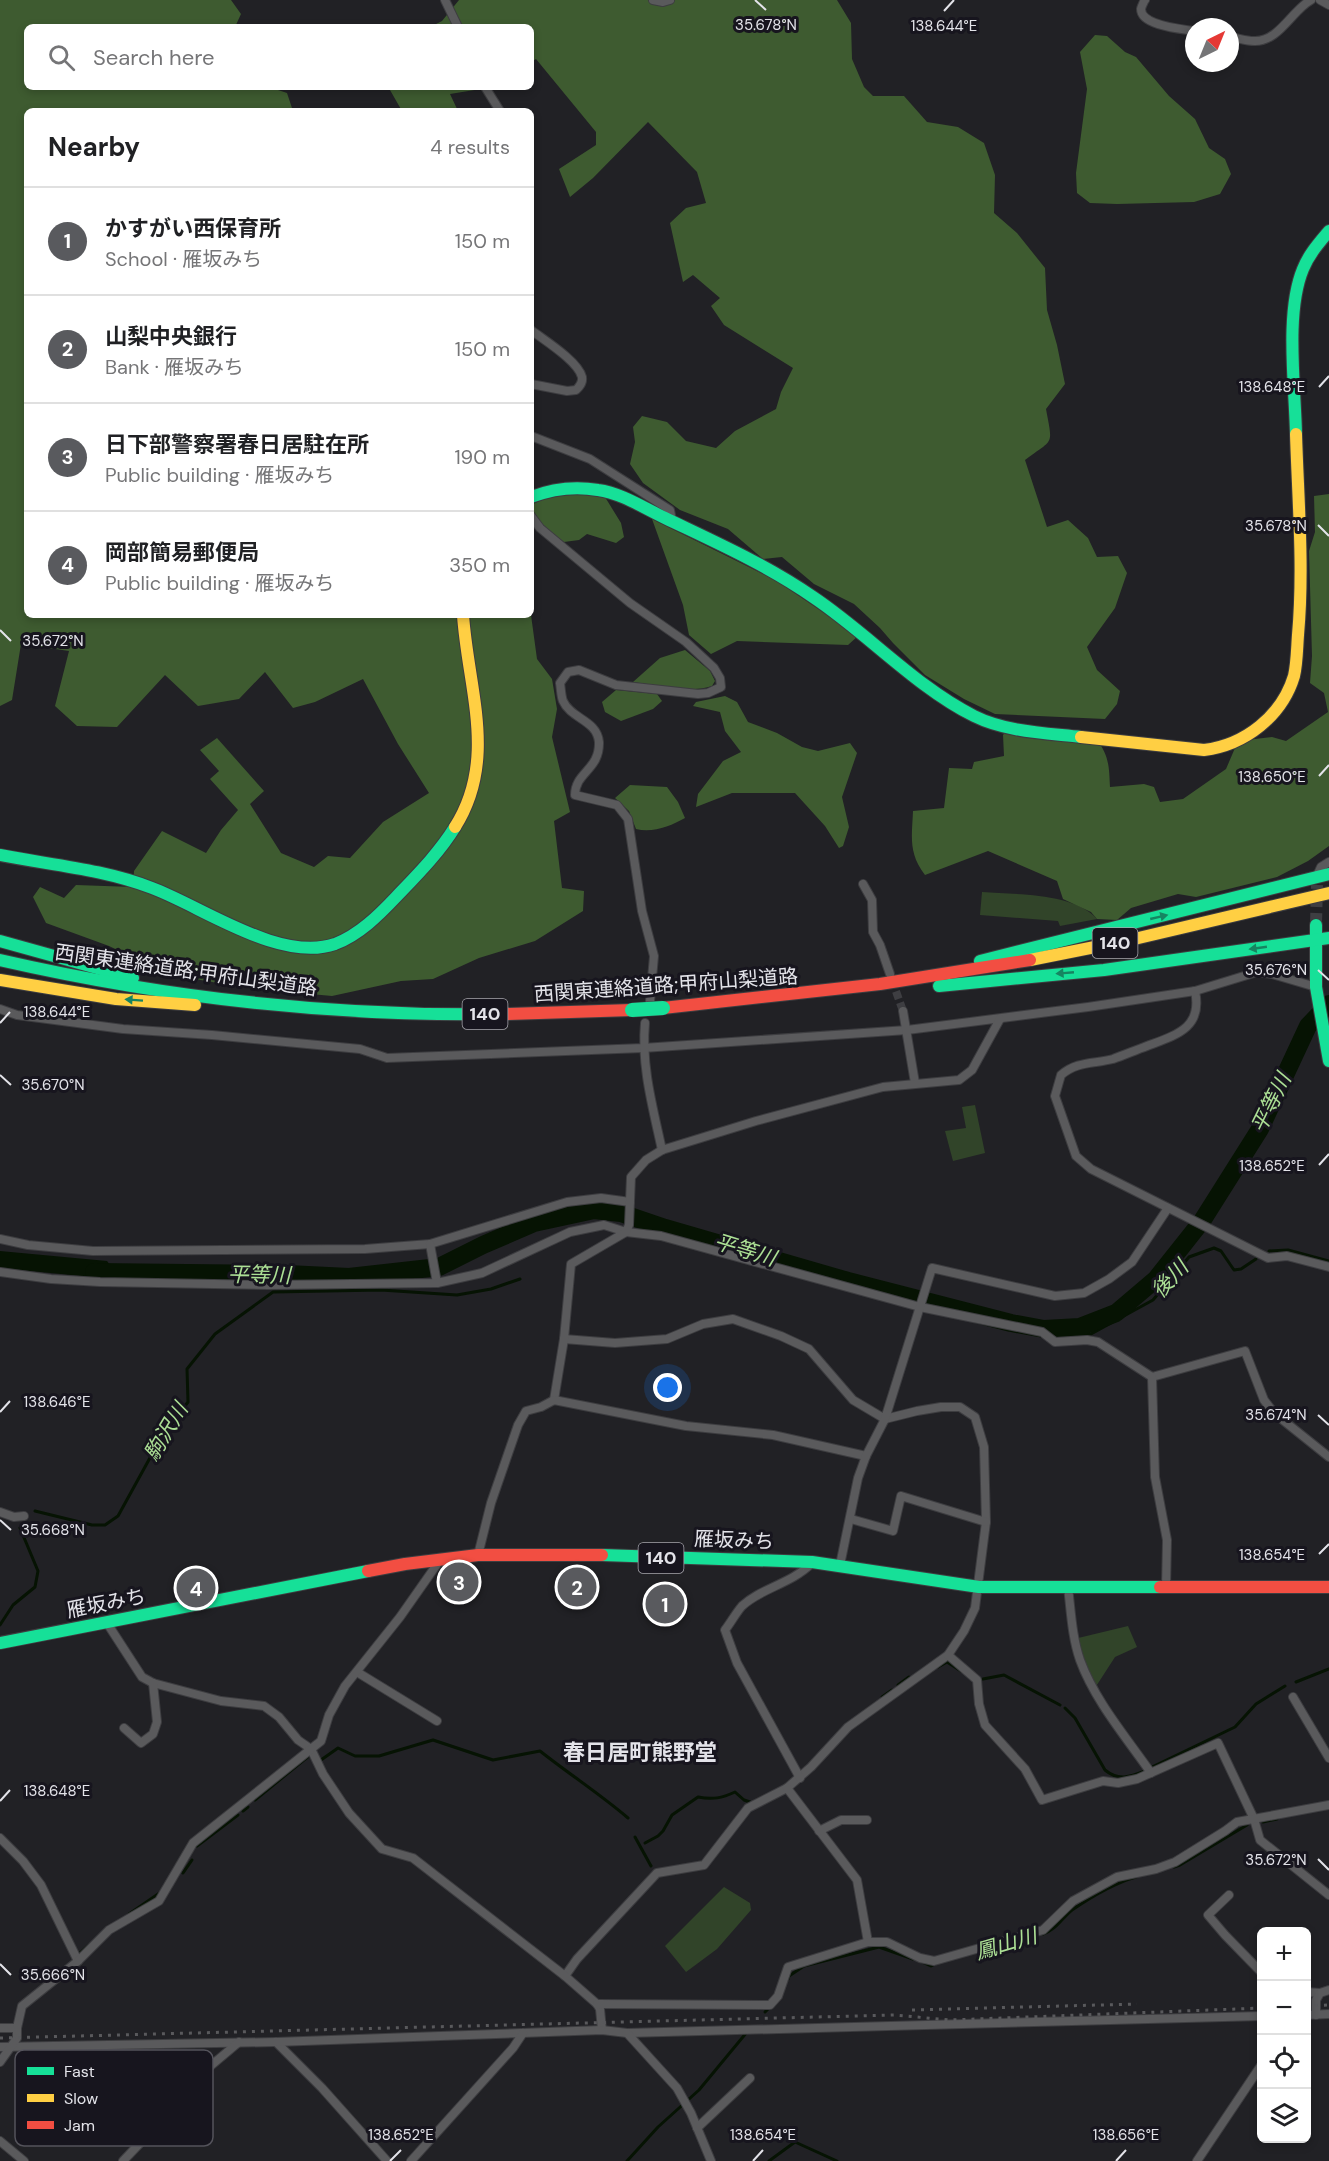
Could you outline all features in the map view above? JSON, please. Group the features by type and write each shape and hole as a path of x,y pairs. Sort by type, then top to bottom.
{"main road":[{"path":"534,495 578,487 601,490 672,521 764,567 814,597 955,705 992,723 1026,731 1194,749 1220,748 1235,743 1264,723 1285,697 1294,675 1301,603 1293,318 1296,288 1302,268 1310,253 1329,231"},
{"path":"0,855 133,881 204,911 264,940 289,947 322,947 347,940 363,929 432,858 459,823 469,801 476,777 478,749 463,618"},
{"path":"895,979 1321,879"},
{"name":"西関東連絡道路;甲府山梨道路","path":"3,961 118,984 254,1003 339,1011 477,1014 632,1010 837,992 895,979 1011,964 1127,940 1329,893"},
{"path":"837,992 890,991 1104,970 1320,934 1316,987 1329,1057"},
{"path":"5,942 194,995"},
{"path":"1,980 116,999 259,1009 339,1011"},
{"name":"雁坂みち","path":"0,1643 440,1559 478,1555 557,1554 812,1562 979,1587 1329,1587"}],"street":[{"path":"445,0 457,24"},
{"path":"653,0 663,2 670,0"},
{"path":"1144,0 1141,9 1148,20 1185,29"},
{"path":"1239,38 1255,41 1267,39 1311,0"},
{"path":"1320,0 1329,5"},
{"path":"487,90 498,108"},
{"path":"534,332 554,346 577,368 582,378 576,390 567,391 534,385"},
{"path":"534,437 599,464 670,510 672,521"},
{"path":"534,520 540,528 630,603 686,642 714,668 720,678 721,687 708,693 698,694 616,685 579,670 568,672 560,683 563,702 570,711 589,724 596,732 599,741 596,762 578,782 576,795 617,805 628,819 642,911 654,956 650,1001"},
{"path":"1321,879 1322,867 1329,862"},
{"path":"863,884 872,900 873,932 895,979"},
{"path":"0,1009 17,1015 123,1029 360,1049 387,1058 643,1048 907,1030 1195,991 1257,972 1316,987"},
{"path":"1195,991 1197,1009 1193,1018 1181,1032 1111,1059 1078,1064 1068,1068 1061,1075 1055,1096 1076,1156 1085,1166 1269,1258 1287,1256 1329,1267"},
{"path":"903,1011 915,1083"},
{"path":"628,1228 631,1177 646,1160 662,1150 883,1087 959,1080 972,1070 1000,1019"},
{"path":"645,1023 643,1048 662,1150"},
{"path":"0,1239 28,1245 93,1251 365,1249 430,1244 567,1202 601,1198 630,1203"},
{"path":"840,1565 858,1478 866,1456 885,1419 932,1268 1055,1296 1084,1293 1109,1279 1132,1262 1168,1208"},
{"path":"0,1272 51,1279 100,1282 268,1285 436,1283 482,1274 570,1232 604,1225 628,1228 920,1307 1042,1332 1055,1341 1098,1342 1152,1377 1245,1351 1264,1400 1274,1413 1329,1457"},
{"path":"554,1400 564,1339 571,1264 628,1228"},
{"path":"430,1244 436,1283"},
{"path":"564,1339 615,1343 667,1339 703,1324 733,1319 782,1336 809,1349 853,1400 885,1419 916,1411 960,1407 975,1417 984,1447 986,1522 975,1608 964,1631 948,1655 848,1727 800,1778 787,1788 748,1808 704,1865 657,1873 577,1959 565,1976"},
{"path":"1152,1377 1155,1477 1167,1540 1166,1588"},
{"path":"478,1555 491,1503 518,1425 526,1411 554,1400 686,1426 773,1436 866,1456"},
{"path":"851,1519 892,1531 901,1496 986,1522"},
{"path":"0,1512 14,1518 24,1516"},
{"path":"0,2062 16,2038 16,2028 22,2006 78,1961 109,1930 159,1901 193,1843 321,1741 329,1714 345,1686 400,1617 440,1559"},
{"path":"800,1778 736,1663 725,1630 743,1605 800,1575 812,1562"},
{"path":"1068,1587 1073,1635 1079,1659 1091,1688 1151,1773"},
{"path":"107,1623 142,1677 153,1683 221,1701 264,1706 279,1717 298,1740 311,1749 323,1774 349,1813 382,1849 413,1858 565,1976 599,2007 602,2030"},
{"path":"948,1655 976,1680 985,1725 1025,1769 1042,1800 1103,1781 1118,1783 1151,1773 1218,1743 1254,1819 1260,1840 1329,1895"},
{"path":"357,1672 437,1721"},
{"path":"124,1728 141,1743 153,1734 157,1722 153,1683"},
{"path":"1293,1697 1329,1758"},
{"path":"787,1788 857,1880 868,1942"},
{"path":"599,2007 770,2005 778,1996 788,1967 868,1942 887,1942 920,1958 934,1961 1043,1930 1073,1901 1117,1877 1156,1869 1175,1862 1237,1822 1329,1805"},
{"path":"819,1831 841,1820 867,1820"},
{"path":"0,1838 23,1861 40,1885 78,1961"},
{"path":"1229,1895 1208,1915 1257,1966"},
{"path":"1325,1991 1316,2000 1311,2015 1329,2014"},
{"path":"0,2047 276,2042 602,2030 627,2033 1257,2016"},
{"path":"0,2028 16,2028"},
{"path":"411,2161 513,2048 523,2033"},
{"path":"627,2033 677,2088 711,2161"},
{"path":"213,2064 239,2042"},
{"path":"276,2042 322,2088 387,2161"},
{"path":"1197,2161 1257,2071"},
{"path":"697,2128 750,2078"},
{"path":"0,2141 24,2161"},
{"path":"123,2161 137,2146"}],"green space":[{"path":"0,0 231,0 241,14 236,24 24,24 24,90 278,90 287,93 292,108 24,108 24,618 531,618 537,659 552,679 557,709 552,737 570,812 554,821 562,888 584,891 583,911 535,941 479,958 433,979 401,981 332,996 246,988 167,974 109,946 46,923 33,897 40,887 64,898 76,885 133,887 134,871 162,831 206,853 238,810 210,779 219,771 200,750 217,738 264,791 250,804 281,853 314,867 328,856 350,858 383,822 429,793 398,744 363,679 315,702 293,708 265,672 239,699 198,706 165,675 117,727 77,726 55,706 69,651 21,644 12,700 0,706"},
{"path":"459,0 837,0 851,23 852,59 864,87 873,96 904,96 927,122 958,127 984,143 995,175 994,213 1017,233 1045,268 1047,310 1065,384 1046,409 1050,430 1049,440 1025,460 1047,527 1068,520 1088,538 1097,557 1118,556 1127,573 1115,608 1087,647 1097,670 1120,691 1117,704 1105,719 995,714 964,699 925,675 854,604 814,584 782,557 763,559 728,529 680,510 643,483 630,464 635,442 633,427 642,416 667,422 686,441 716,448 735,431 776,409 781,392 793,368 724,325 711,306 720,298 693,275 683,282 670,223 686,208 706,203 697,172 648,122 593,178 570,197 559,169 596,145 596,132 536,59 534,60 534,24 436,24 442,21"},
{"path":"1095,35 1107,36 1125,52 1136,57 1169,96 1195,119 1209,148 1225,159 1231,174 1220,194 1194,202 1117,204 1090,203 1077,193 1076,173 1087,89 1080,52"},
{"path":"390,90 475,90 450,94 457,108 400,108"},
{"path":"581,493 605,497 621,523 624,537 616,543 587,534 579,540 564,542 544,528 534,512 534,504 550,496"},
{"path":"1329,494 1329,846 1308,861 1277,877 1196,897 1178,894 1131,908 1117,920 1097,919 1091,912 1063,899 1057,881 988,851 925,875 913,852 913,811 944,808 949,768 972,769 974,762 1004,756 1003,735 1008,729 1096,738 1108,761 1110,787 1144,784 1154,787 1160,802 1183,799 1226,769 1238,741 1272,737 1286,741 1328,712 1324,693 1310,683 1312,656 1309,551 1315,532 1314,496"},
{"path":"652,519 777,581 858,636 848,645 737,641 711,654 689,635 683,605"},
{"path":"685,650 710,671 715,681 712,686 683,689 633,682 660,658"},
{"path":"616,690 657,694 662,701 653,709 621,721 605,712 602,702"},
{"path":"725,696 737,702 748,722 777,733 802,747 818,751 850,743 857,753 842,797 849,827 843,846 839,848 825,826 795,793 732,793 696,807 698,794 723,761 741,752 725,731 720,712 693,706 696,702"},
{"path":"630,785 667,787 678,802 685,818 662,828 636,829 629,811 615,798"},
{"path":"982,892 1059,899 1087,910 1097,919 1060,926 1058,921 980,915"},
{"path":"975,1105 985,1153 953,1161 945,1131 966,1128 962,1107"},
{"path":"1128,1626 1137,1647 1115,1657 1093,1691 1074,1639"},
{"path":"724,1887 750,1903 751,1910 717,1949 686,1972 665,1946"}],"shaded area":[{"path":"0,1251 107,1261 122,1280 0,1268"}],"waterway":[{"name":"平等川","path":"94,1272 349,1277 439,1267 534,1223 594,1210 621,1213 848,1281 1011,1323 1044,1329 1080,1327 1116,1313 1156,1279 1202,1221 1260,1129 1308,1026 1329,1004"},
{"name":"後川","path":"1044,1329 1055,1335 1091,1334 1153,1300 1189,1257 1214,1248 1221,1251 1234,1270 1241,1269 1256,1259"},
{"name":"後川","path":"1269,1251 1288,1250 1329,1261"},
{"name":"駒沢川","path":"35,1511 92,1525 105,1525 118,1516 162,1436 188,1402 187,1369 215,1334 273,1292 381,1290 457,1295 491,1289 520,1279"},
{"name":"駒沢川","path":"0,1625 13,1605 35,1587 38,1571 20,1528"},
{"path":"938,1667 947,1662 961,1671"},
{"path":"1296,1682 1329,1669"},
{"path":"983,1679 1004,1675 1060,1705"},
{"path":"898,1685 909,1677"},
{"path":"1152,1767 1235,1727 1256,1704 1285,1686"},
{"path":"882,1697 892,1690"},
{"path":"1065,1708 1075,1718 1105,1770 1119,1777 1145,1771"},
{"path":"321,1760 338,1748 355,1756 379,1756 433,1740 493,1760 540,1751 628,1818"},
{"path":"255,1800 310,1755"},
{"path":"645,1843 663,1831 672,1815 698,1797 717,1798 735,1792 750,1802"},
{"path":"243,1811 248,1807"},
{"path":"197,1846 238,1815"},
{"name":"鳳山川","path":"1263,1822 1277,1819"},
{"name":"鳳山川","path":"1174,1867 1247,1825"},
{"path":"635,1837 651,1866"},
{"path":"183,1873 192,1860"},
{"name":"鳳山川","path":"1043,1934 1052,1930 1072,1910 1087,1900 1136,1877"},
{"path":"129,1914 161,1892"},
{"path":"80,1953 89,1945"},
{"name":"鳳山川","path":"788,1979 804,1966 879,1947 913,1959"},
{"name":"鳳山川","path":"922,1962 931,1966 935,1964"},
{"name":"鳳山川","path":"765,2012 771,2006"},
{"name":"鳳山川","path":"627,2161 658,2127 699,2090 747,2032"},
{"name":"鳳山川","path":"769,2161 795,2142 837,2161"}],"tunnel":[{"path":"1316,925 1317,885"},
{"path":"892,980 903,1011"}],"railway":[{"path":"912,2010 1137,2004"},
{"path":"1311,2006 1329,2005"},
{"path":"0,2038 894,2015 950,2020 1257,2008"}],"traffic: fast":[{"path":"1296,434 1292,350 1297,286 1305,264 1329,231"},
{"path":"534,496 555,490 581,488 607,492 624,498 740,554 795,585 833,611 932,690 974,716 1013,729 1081,737"},
{"path":"0,855 115,876 152,888 266,940 290,946 313,948 335,944 368,924 427,864 455,827"},
{"path":"980,961 1329,874"},
{"path":"1316,925 1316,987 1329,1061"},
{"path":"939,986 1104,970 1329,938"},
{"path":"0,941 133,978"},
{"path":"0,960 125,985 251,1002 378,1012 506,1014"},
{"path":"632,1010 663,1008"},
{"path":"602,1555 812,1562 979,1587 1160,1587"},
{"path":"0,1643 368,1571"}],"traffic: slow":[{"path":"1081,737 1204,750 1234,742 1247,735 1271,716 1281,704 1294,676 1300,610 1296,434"},
{"path":"455,827 468,801 475,776 478,750 477,723 463,618"},
{"path":"1030,960 1130,940 1329,893"},
{"path":"0,980 116,999 195,1005"}],"traffic: jam":[{"path":"663,1008 880,984 1030,960"},
{"path":"506,1014 632,1010"},
{"path":"368,1571 478,1555 602,1555"},
{"path":"1160,1587 1329,1587"}],"place":[{"name":"日下部警察署春日居駐在所","path":"459,1582"},
{"name":"山梨中央銀行","path":"577,1587"},
{"name":"岡部簡易郵便局","path":"196,1588"},
{"name":"かすがい西保育所","path":"665,1604"}],"district":[{"name":"春日居町熊野堂","path":"640,1752"}]}
